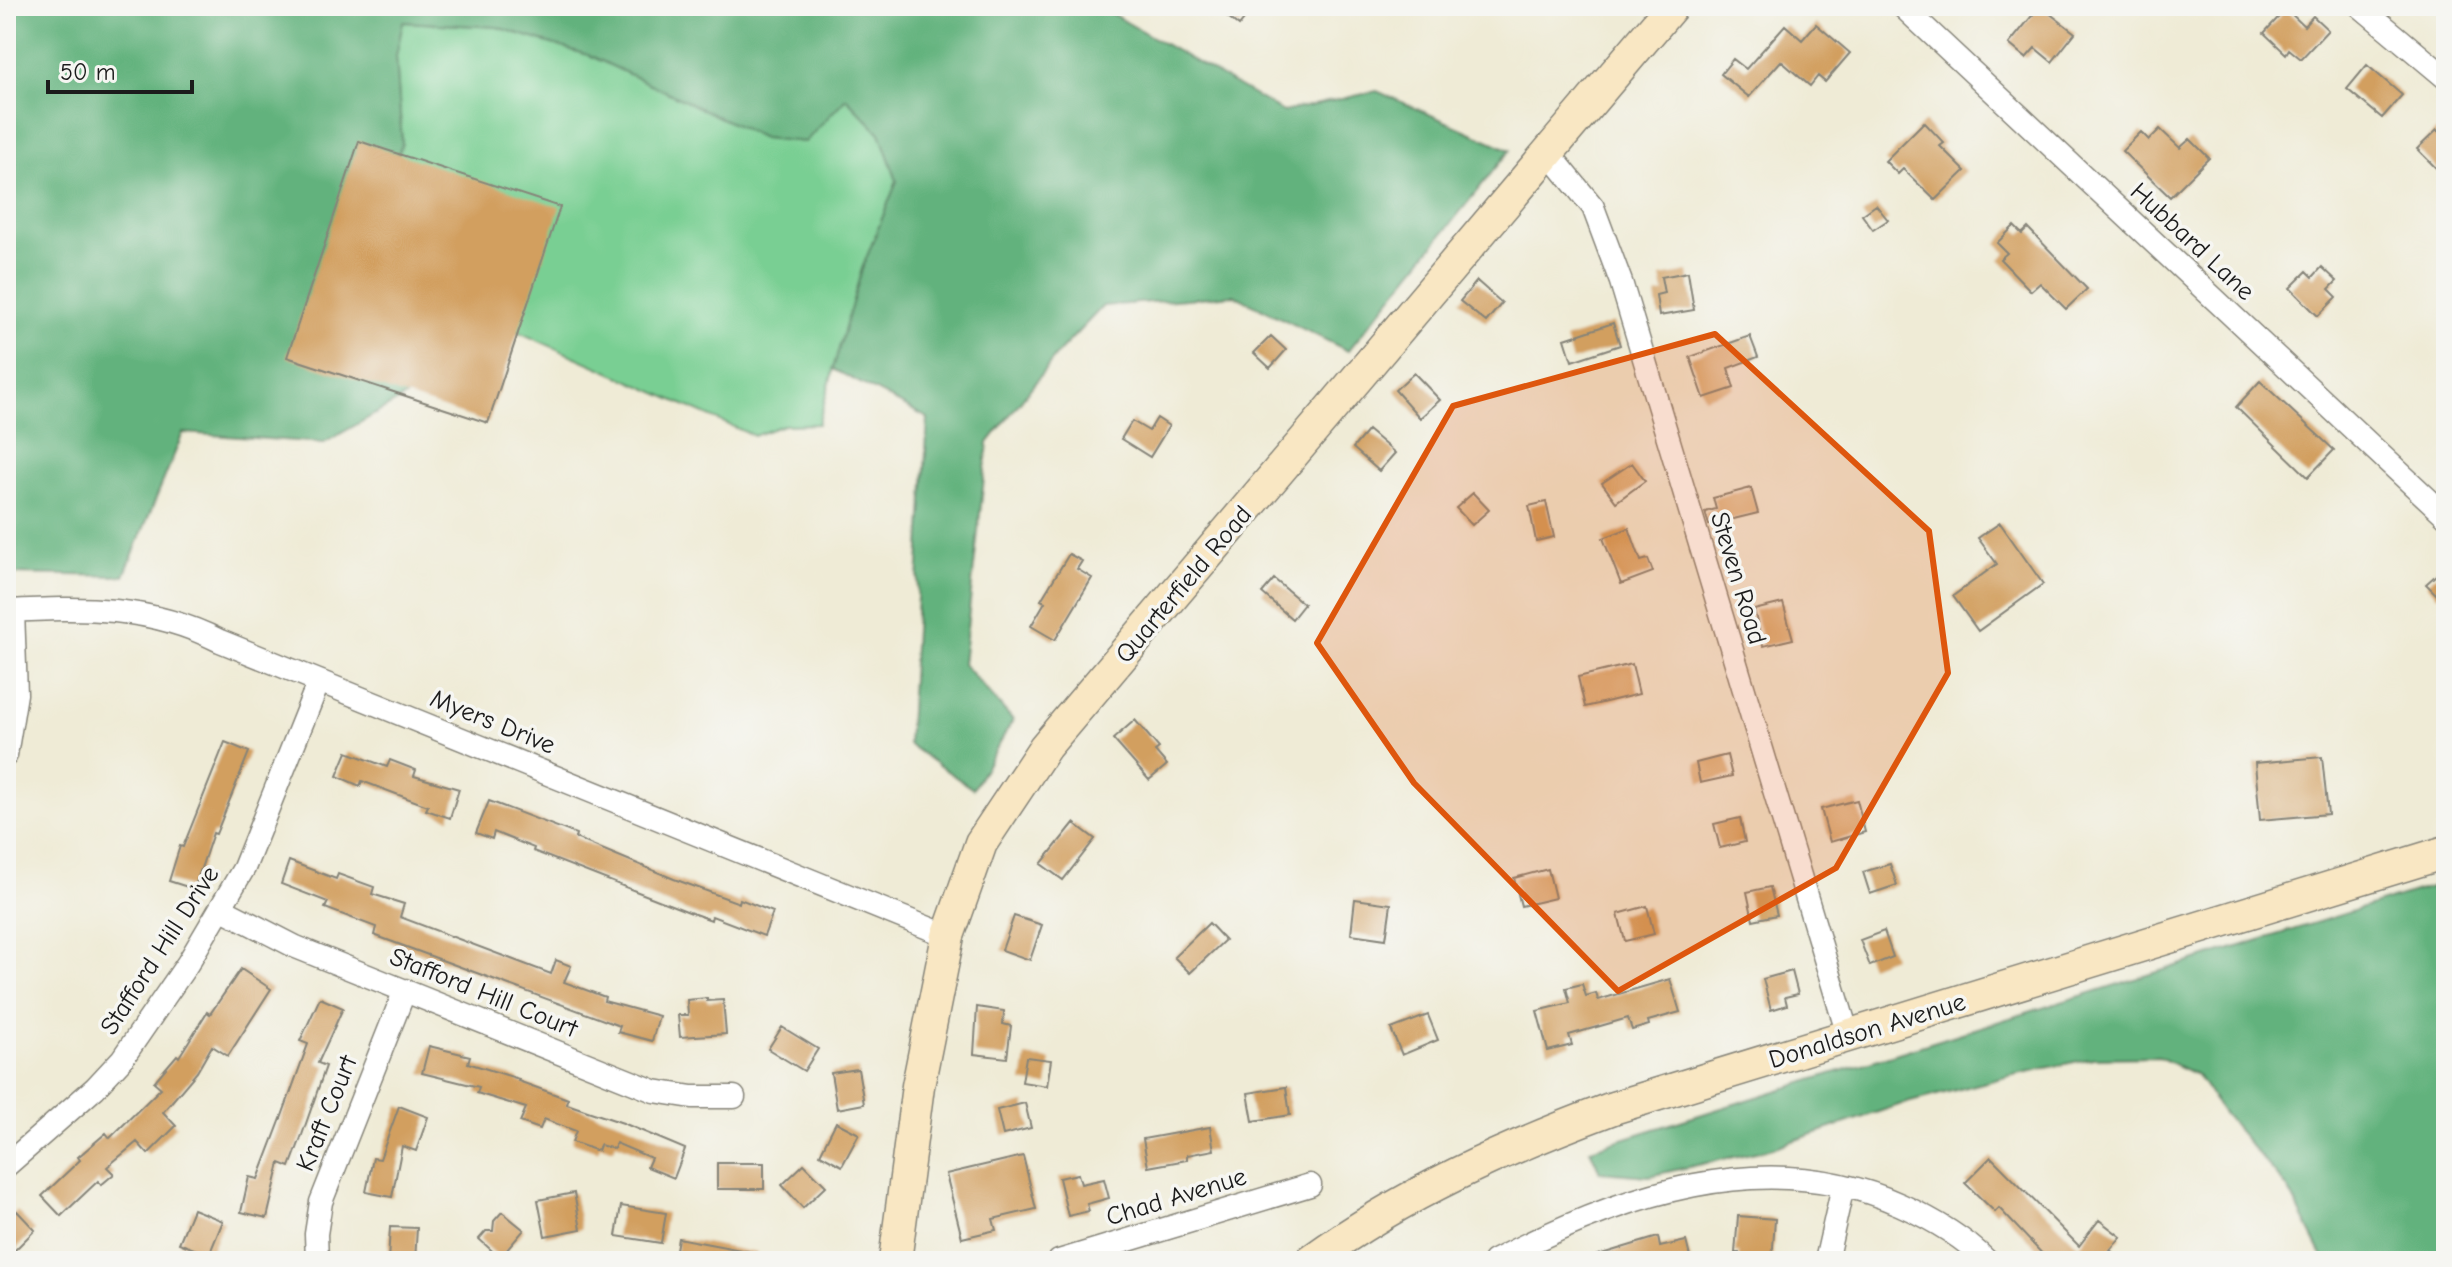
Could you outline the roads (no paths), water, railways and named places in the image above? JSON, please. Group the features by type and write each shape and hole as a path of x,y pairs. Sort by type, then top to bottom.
{"street":[{"name":"Quarterfield Road","path":"895,1261 918,1086 948,936 981,843 1045,747 1672,6"},
{"name":"Hubbard Lane","path":"1902,6 2446,516"},
{"path":"2360,6 2439,72 2446,48"},
{"name":"Steven Road","path":"1548,152 1593,207 1621,282 1848,1035"},
{"name":"Myers Drive","path":"10,611 111,609 153,615 192,627 948,936"},
{"path":"6,755 16,694 10,611"},
{"name":"Stafford Hill Drive","path":"6,1166 95,1088 122,1059 222,909 244,868 319,681"},
{"name":"Donaldson Avenue","path":"1311,1261 1344,1237 1430,1186 1514,1146 1613,1108 2446,852"},
{"name":"Stafford Hill Court","path":"222,909 296,947 654,1091 692,1097 734,1097"},
{"name":"Kraft Court","path":"317,1261 316,1234 321,1202 405,990"},
{"path":"1494,1261 1543,1237 1635,1200 1706,1181 1754,1176 1804,1179 1883,1197 1922,1214 1956,1235 1987,1261"},
{"name":"Chad Avenue","path":"1059,1261 1310,1185"},
{"path":"1826,1261 1843,1186"}]}
